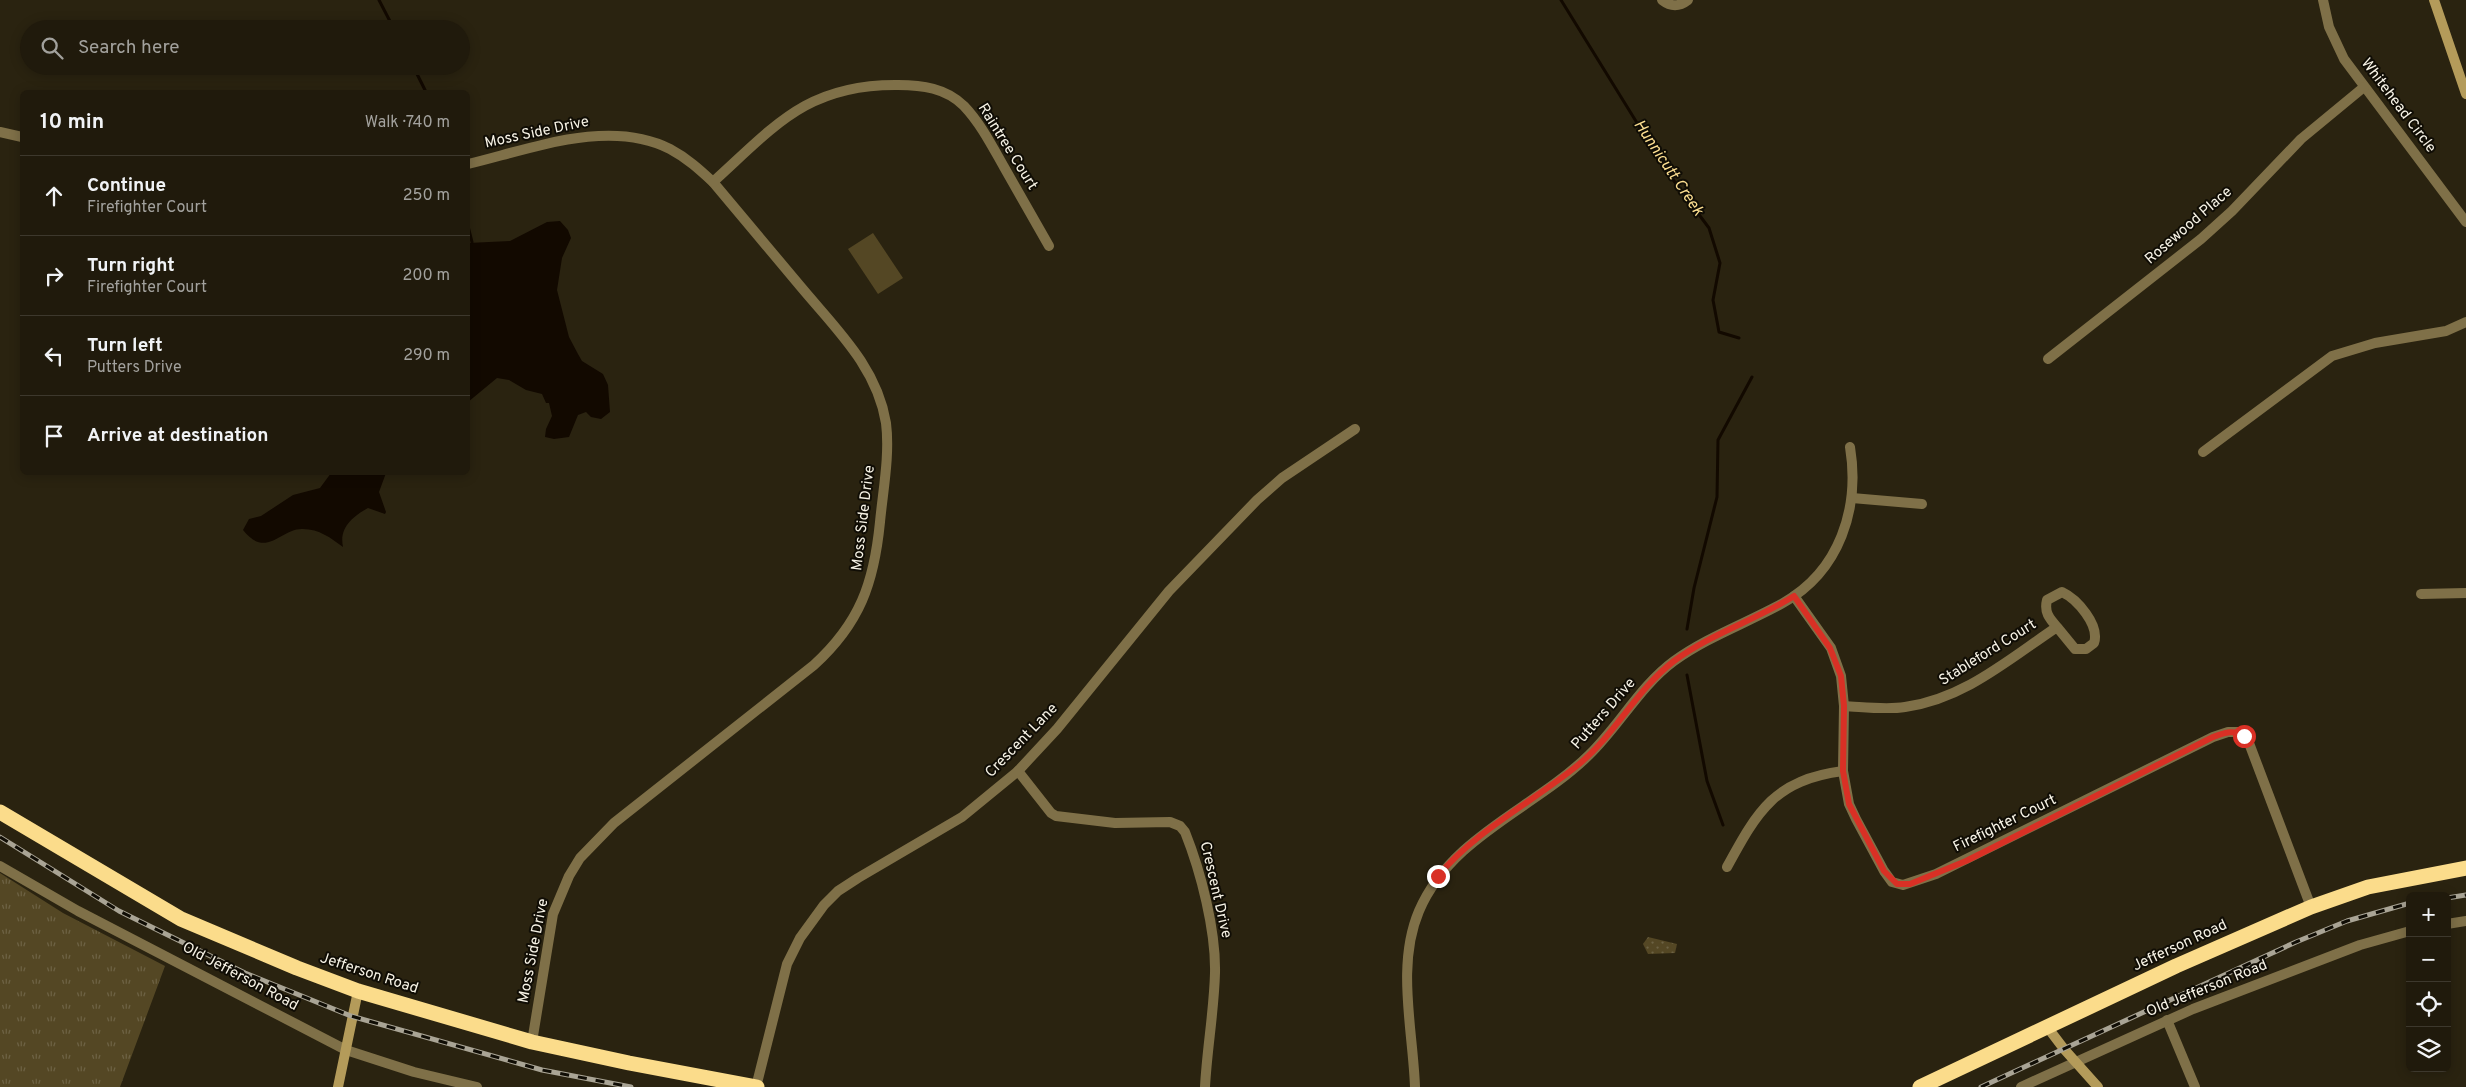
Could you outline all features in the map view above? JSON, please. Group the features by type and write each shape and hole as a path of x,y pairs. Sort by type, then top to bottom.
{"highway":[{"name":"Jefferson Road","path":"0,812 181,920 297,968 358,990 532,1042 629,1064 757,1087"},
{"name":"Jefferson Road","path":"1920,1087 2176,966 2311,907 2368,887 2466,868"}],"street":[{"path":"1662,0 1673,6 1688,0"},
{"name":"Whitehead Circle","path":"2323,0 2335,44 2364,87 2466,222"},
{"path":"2434,0 2466,94"},
{"name":"Raintree Court","path":"713,182 788,114 812,101 840,90 869,84 933,88 951,95 975,118 1049,246"},
{"name":"Rosewood Place","path":"2048,359 2201,239 2232,211 2295,144 2364,87"},
{"path":"0,132 20,136"},
{"name":"Moss Side Drive","path":"470,164 577,138 602,134 651,141 670,149 688,160 713,182 854,349 876,386 886,424 887,455 874,569 857,614 833,647 814,665 614,823 580,858 569,876 553,914 532,1042"},
{"path":"2203,452 2332,356 2375,343 2446,331 2466,322"},
{"name":"Crescent Lane","path":"757,1087 787,964 800,938 824,905 838,891 858,878 962,817 1018,771 1057,729 1169,591 1251,507 1282,478 1355,429"},
{"name":"Putters Drive","path":"1414,1087 1408,956 1419,912 1438,876 1463,850 1579,764 1658,675 1674,661 1704,643 1794,596 1810,583 1835,549 1845,527 1852,498 1850,446"},
{"path":"1852,498 1922,504"},
{"name":"Stableford Court","path":"2062,592 2076,602 2092,625 2096,632 2094,643 2086,649 2075,649 2057,627 2048,616 2047,600 2062,592"},
{"path":"2421,594 2466,593"},
{"name":"Firefighter Court","path":"1794,596 1834,655 1841,676 1844,706 1843,771 1849,804 1888,877 1897,884 1903,885 1966,861 2213,737 2228,732 2239,732 2249,743 2311,907"},
{"name":"Stableford Court","path":"1844,706 1903,708 1938,700 1969,686 2057,627"},
{"name":"Crescent Drive","path":"1018,771 1051,813 1056,816 1115,823 1170,822 1180,826 1185,832 1208,910 1214,950 1215,974 1204,1087"},
{"path":"1727,867 1750,824 1778,794 1805,779 1843,771"},
{"name":"Old Jefferson Road","path":"0,866 78,911 346,1050 430,1077 477,1087"},
{"path":"2451,923 2466,921"},
{"name":"Old Jefferson Road","path":"2021,1087 2167,1020 2360,946 2406,932"},
{"path":"338,1087 358,990"},
{"path":"2167,1020 2195,1087"},
{"path":"2048,1028 2098,1087"}],"green space":[{"path":"873,233 903,278 878,294 848,249"},
{"path":"0,873 63,913 165,966 120,1087 0,1087"},
{"path":"1648,937 1677,944 1675,953 1648,954 1643,944"}],"shaded area":[{"path":"560,221 568,230 571,238 562,258 557,290 569,337 582,361 603,374 608,385 610,412 601,419 591,417 586,412 578,415 569,437 554,439 545,437 546,429 552,416 549,403 546,403 542,394 526,390 509,380 497,378 470,400 470,243 510,241 547,222"},
{"path":"330,475 385,475 379,492 386,512 385,514 368,508 352,519 343,534 343,547 334,540 309,529 295,530 266,543 252,539 243,530 249,519 261,516 293,495 320,488"}],"waterway":[{"path":"379,0 389,20"},
{"name":"Hunnicutt Creek","path":"1561,0 1668,173 1709,228 1720,263 1713,300 1719,332 1739,338"},
{"path":"418,75 425,90"},
{"path":"470,234 472,242"},
{"name":"Hunnicutt Creek","path":"1687,629 1694,588 1717,497 1718,440 1752,377"},
{"name":"Hunnicutt Creek","path":"1687,675 1707,781 1723,825"}],"railway":[{"path":"0,837 119,911 245,973 351,1016 542,1070 631,1087"},
{"path":"2451,897 2466,895"},
{"path":"1981,1087 2296,942 2347,921 2406,904"}],"route":[{"path":"1438,876 1463,850 1590,754 1658,675 1674,661 1704,643 1794,596 1823,636 1837,662 1841,676 1844,706 1843,771 1849,804 1884,871 1892,882 1897,884 1910,884 1966,861 2213,737 2228,732 2239,732 2244,736"}]}
